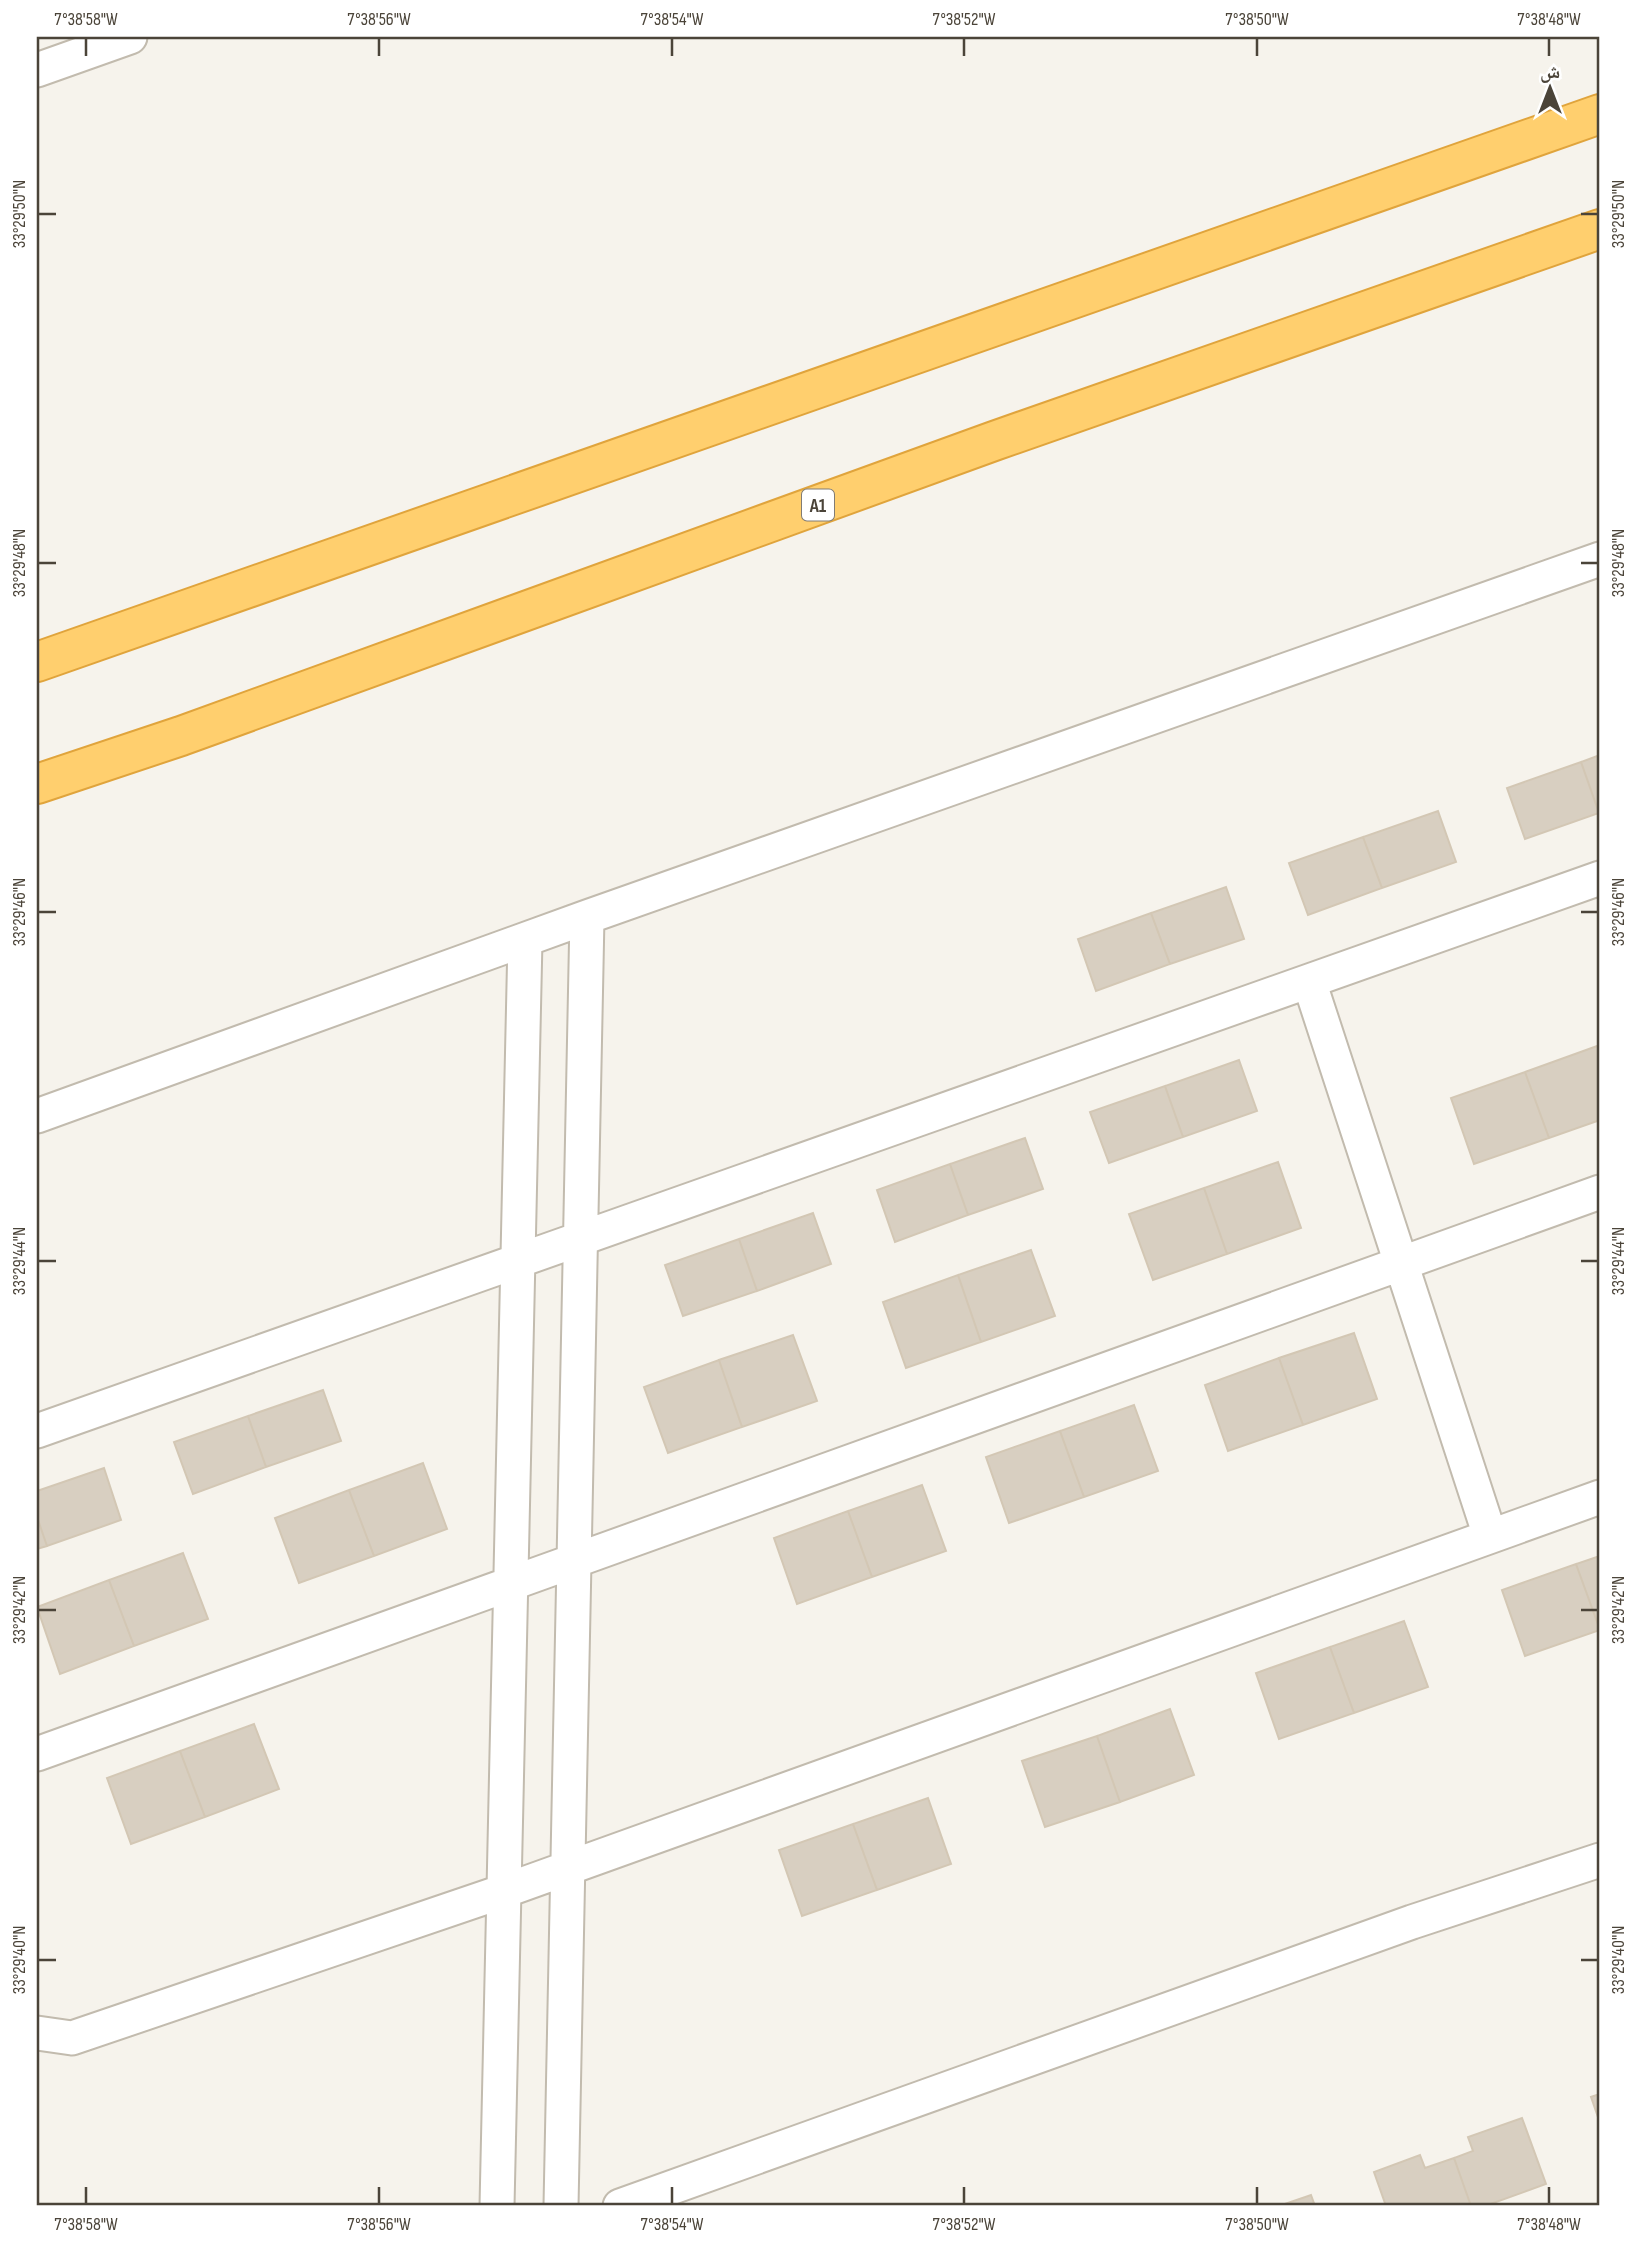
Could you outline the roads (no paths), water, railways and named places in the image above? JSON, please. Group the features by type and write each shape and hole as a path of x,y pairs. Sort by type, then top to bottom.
{"highway":[{"path":"37,662 1600,114"},
{"name":"A1","path":"37,784 181,736 994,441 1600,229"}],"street":[{"path":"37,70 131,37"},
{"path":"37,1116 587,917 1600,559"},
{"path":"37,1431 1600,878"},
{"path":"561,2206 587,917"},
{"path":"497,2206 525,940"},
{"path":"1309,981 1490,1536"},
{"path":"37,1754 1600,1192"},
{"path":"37,2034 72,2038 504,1891 1600,1497"},
{"path":"620,2206 1399,1926 1600,1860"}]}
